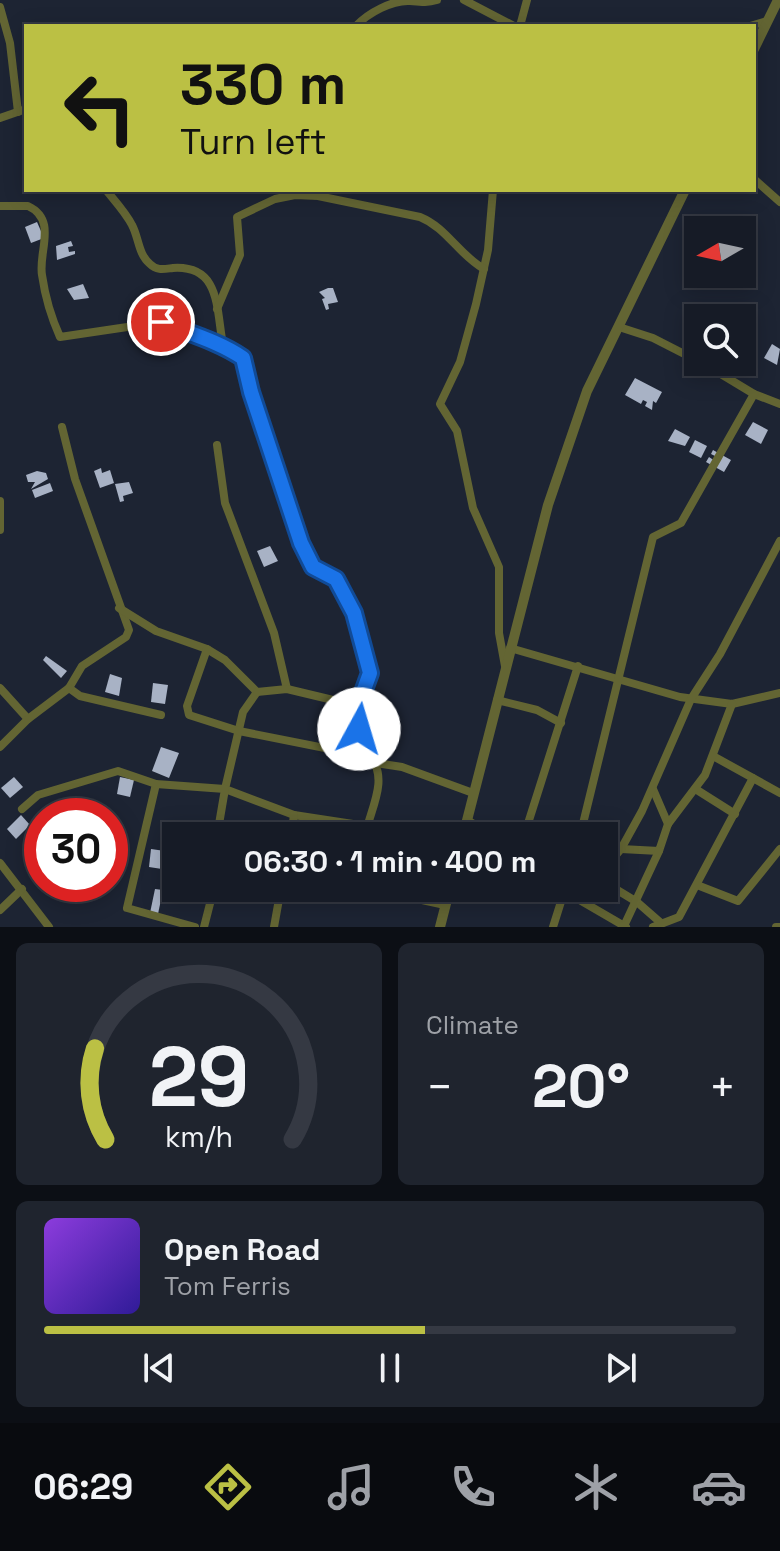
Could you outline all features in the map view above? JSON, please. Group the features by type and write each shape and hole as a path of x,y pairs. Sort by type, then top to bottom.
{"street":[{"path":"358,24 366,16 390,5 407,0 425,3 437,0"},
{"path":"464,0 510,24"},
{"path":"521,24 527,0"},
{"path":"756,45 778,0"},
{"path":"0,7 22,111 0,118"},
{"path":"756,24 767,21"},
{"path":"756,181 780,202"},
{"path":"107,192 134,228 145,259 158,269 199,270 210,284 223,345"},
{"path":"493,192 484,269 460,362 440,404 457,431 473,508 499,567 499,633 505,667"},
{"path":"470,822 467,820 473,793 557,477 587,391 684,192"},
{"path":"217,309 240,255 237,217 286,196 318,196 420,217 435,223 458,252 484,269"},
{"path":"0,206 28,206 43,220 46,240 42,277 60,337 161,322 177,331 223,345 243,358 276,470 313,567 336,579 354,613 370,673 358,706 359,729 373,760 378,790 369,822"},
{"path":"619,327 653,338 684,354"},
{"path":"724,376 754,394 780,404"},
{"path":"584,822 653,537 681,523 754,394"},
{"path":"0,747 28,719 69,688 82,666 126,637 129,630 75,479 62,427"},
{"path":"217,445 225,503 274,633 287,689"},
{"path":"0,501 0,530"},
{"path":"618,853 653,789 691,699 720,654 780,541"},
{"path":"119,608 156,631 207,649 225,660 257,692"},
{"path":"510,648 691,699 732,704 780,693"},
{"path":"207,649 187,711 189,715 239,731 402,767 473,793"},
{"path":"529,822 578,666"},
{"path":"0,688 28,719"},
{"path":"69,688 80,696 161,715"},
{"path":"219,822 229,760 243,712 257,692 287,689 358,706"},
{"path":"497,700 537,710 561,723"},
{"path":"584,902 625,927 668,824 697,790 732,704"},
{"path":"713,756 780,793"},
{"path":"22,809 38,795 101,773 118,771 156,784 225,789 294,815 326,822"},
{"path":"618,890 637,902 657,925 679,917 753,778"},
{"path":"156,784 127,908 195,927"},
{"path":"653,789 668,824"},
{"path":"697,790 735,814"},
{"path":"293,822 294,815"},
{"path":"621,849 659,851"},
{"path":"697,885 738,901 780,849"},
{"path":"0,863 49,927"},
{"path":"0,910 22,889"},
{"path":"204,927 210,902"},
{"path":"274,927 278,902"},
{"path":"431,902 445,905"},
{"path":"440,927 446,902"},
{"path":"553,927 559,902"}],"building":[{"path":"37,222 44,238 31,243 25,227"},
{"path":"71,241 73,246 68,247 69,252 75,251 75,254 57,260 56,246"},
{"path":"83,284 89,298 74,300 67,289"},
{"path":"333,288 338,302 328,304 329,309 326,310 322,299 325,298 319,292"},
{"path":"772,344 780,349 777,365 764,358"},
{"path":"635,378 662,392 656,403 653,401 652,410 645,406 647,402 643,400 641,404 625,395"},
{"path":"753,422 768,430 761,444 745,435"},
{"path":"675,429 690,437 685,446 668,441"},
{"path":"695,440 707,446 701,458 689,452"},
{"path":"713,450 731,460 724,472 706,462 709,457 715,461 717,457 711,454"},
{"path":"101,468 102,473 110,470 114,483 100,488 94,471"},
{"path":"37,471 46,473 48,479 31,489 35,482 28,482 26,475"},
{"path":"129,482 133,493 123,496 124,501 120,502 115,484"},
{"path":"50,483 53,491 35,498 32,490"},
{"path":"270,546 278,561 264,567 257,551"},
{"path":"46,656 67,671 61,678 43,660"},
{"path":"110,674 122,678 119,696 105,692"},
{"path":"153,683 168,685 165,704 151,702"},
{"path":"161,747 179,753 169,778 152,771"},
{"path":"14,777 23,787 10,798 1,788"},
{"path":"120,777 134,780 130,797 117,794"},
{"path":"21,815 24,818 24,831 16,839 7,829"},
{"path":"151,849 162,851 162,869 149,867"},
{"path":"155,889 162,890 158,914 150,913"}],"route":[{"path":"161,322 177,331 223,345 243,358 251,392 301,543 313,567 336,579 354,613 370,673 358,706 359,729"}]}
